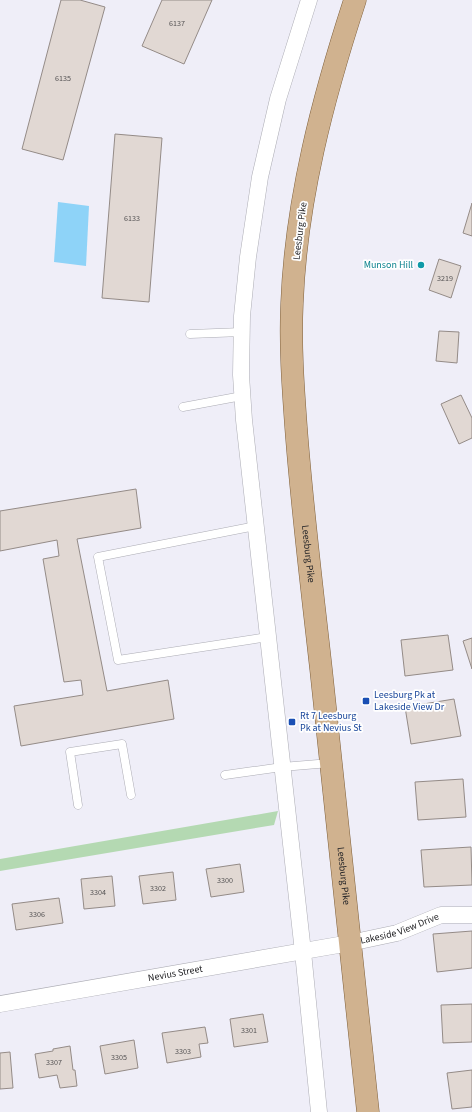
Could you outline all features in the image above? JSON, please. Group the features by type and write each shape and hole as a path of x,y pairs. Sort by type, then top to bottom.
{"main road":[{"name":"Leesburg Pike","path":"355,0 341,42 317,132 304,199 296,252 292,302 292,357 300,479 368,1112"}],"street":[{"path":"309,0 278,99 260,177 248,257 242,332 241,375 244,420 303,952 319,1112"},
{"name":"Lakeside View Drive","path":"350,943 397,933 441,915 472,915"},
{"name":"Nevius Street","path":"0,1004 350,943"}],"lane":[{"path":"190,334 242,332"},
{"path":"183,407 242,396"},
{"path":"256,526 98,557 118,660 268,637"},
{"path":"78,805 70,752 122,744 132,795"},
{"path":"225,775 282,767 331,763"}],"green space":[{"path":"278,811 274,825 0,871 0,859"}],"water":[{"path":"58,202 89,206 86,266 54,262"}],"building":[{"path":"61,0 80,0 105,7 63,160 22,149"},
{"path":"162,0 212,0 184,64 142,46"},
{"path":"115,134 162,138 149,302 102,298"},
{"path":"472,203 472,236 463,233"},
{"path":"439,259 461,266 451,298 429,290"},
{"path":"439,331 459,332 457,363 436,361"},
{"path":"461,395 472,418 472,438 459,444 441,404"},
{"path":"136,489 141,528 77,539 107,691 168,680 174,719 21,746 14,706 83,695 81,680 64,682 43,559 59,556 57,540 0,551 0,511"},
{"path":"448,635 453,670 405,676 401,640"},
{"path":"472,638 472,669 463,641"},
{"path":"454,699 461,736 411,744 405,707"},
{"path":"463,779 466,817 418,820 415,782"},
{"path":"471,847 472,885 424,887 421,850"},
{"path":"240,864 244,892 211,897 206,869"},
{"path":"173,872 176,900 143,904 139,876"},
{"path":"112,876 115,906 84,909 81,879"},
{"path":"59,898 63,923 16,930 12,904"},
{"path":"472,931 472,968 437,972 433,934"},
{"path":"472,1004 472,1042 443,1043 441,1005"},
{"path":"263,1014 268,1042 234,1047 230,1019"},
{"path":"205,1027 208,1043 199,1044 201,1057 167,1063 162,1033"},
{"path":"134,1040 138,1068 105,1074 100,1046"},
{"path":"70,1046 77,1086 60,1088 57,1075 39,1078 35,1054"},
{"path":"10,1052 13,1088 0,1089 0,1053"},
{"path":"472,1070 472,1107 452,1109 447,1073"}],"place":[{"name":"Munson Hill","path":"421,265"},
{"name":"Leesburg Pk at Lakeside View Dr","path":"366,701"},
{"name":"Rt 7 Leesburg Pk at Nevius St","path":"292,722"}]}
